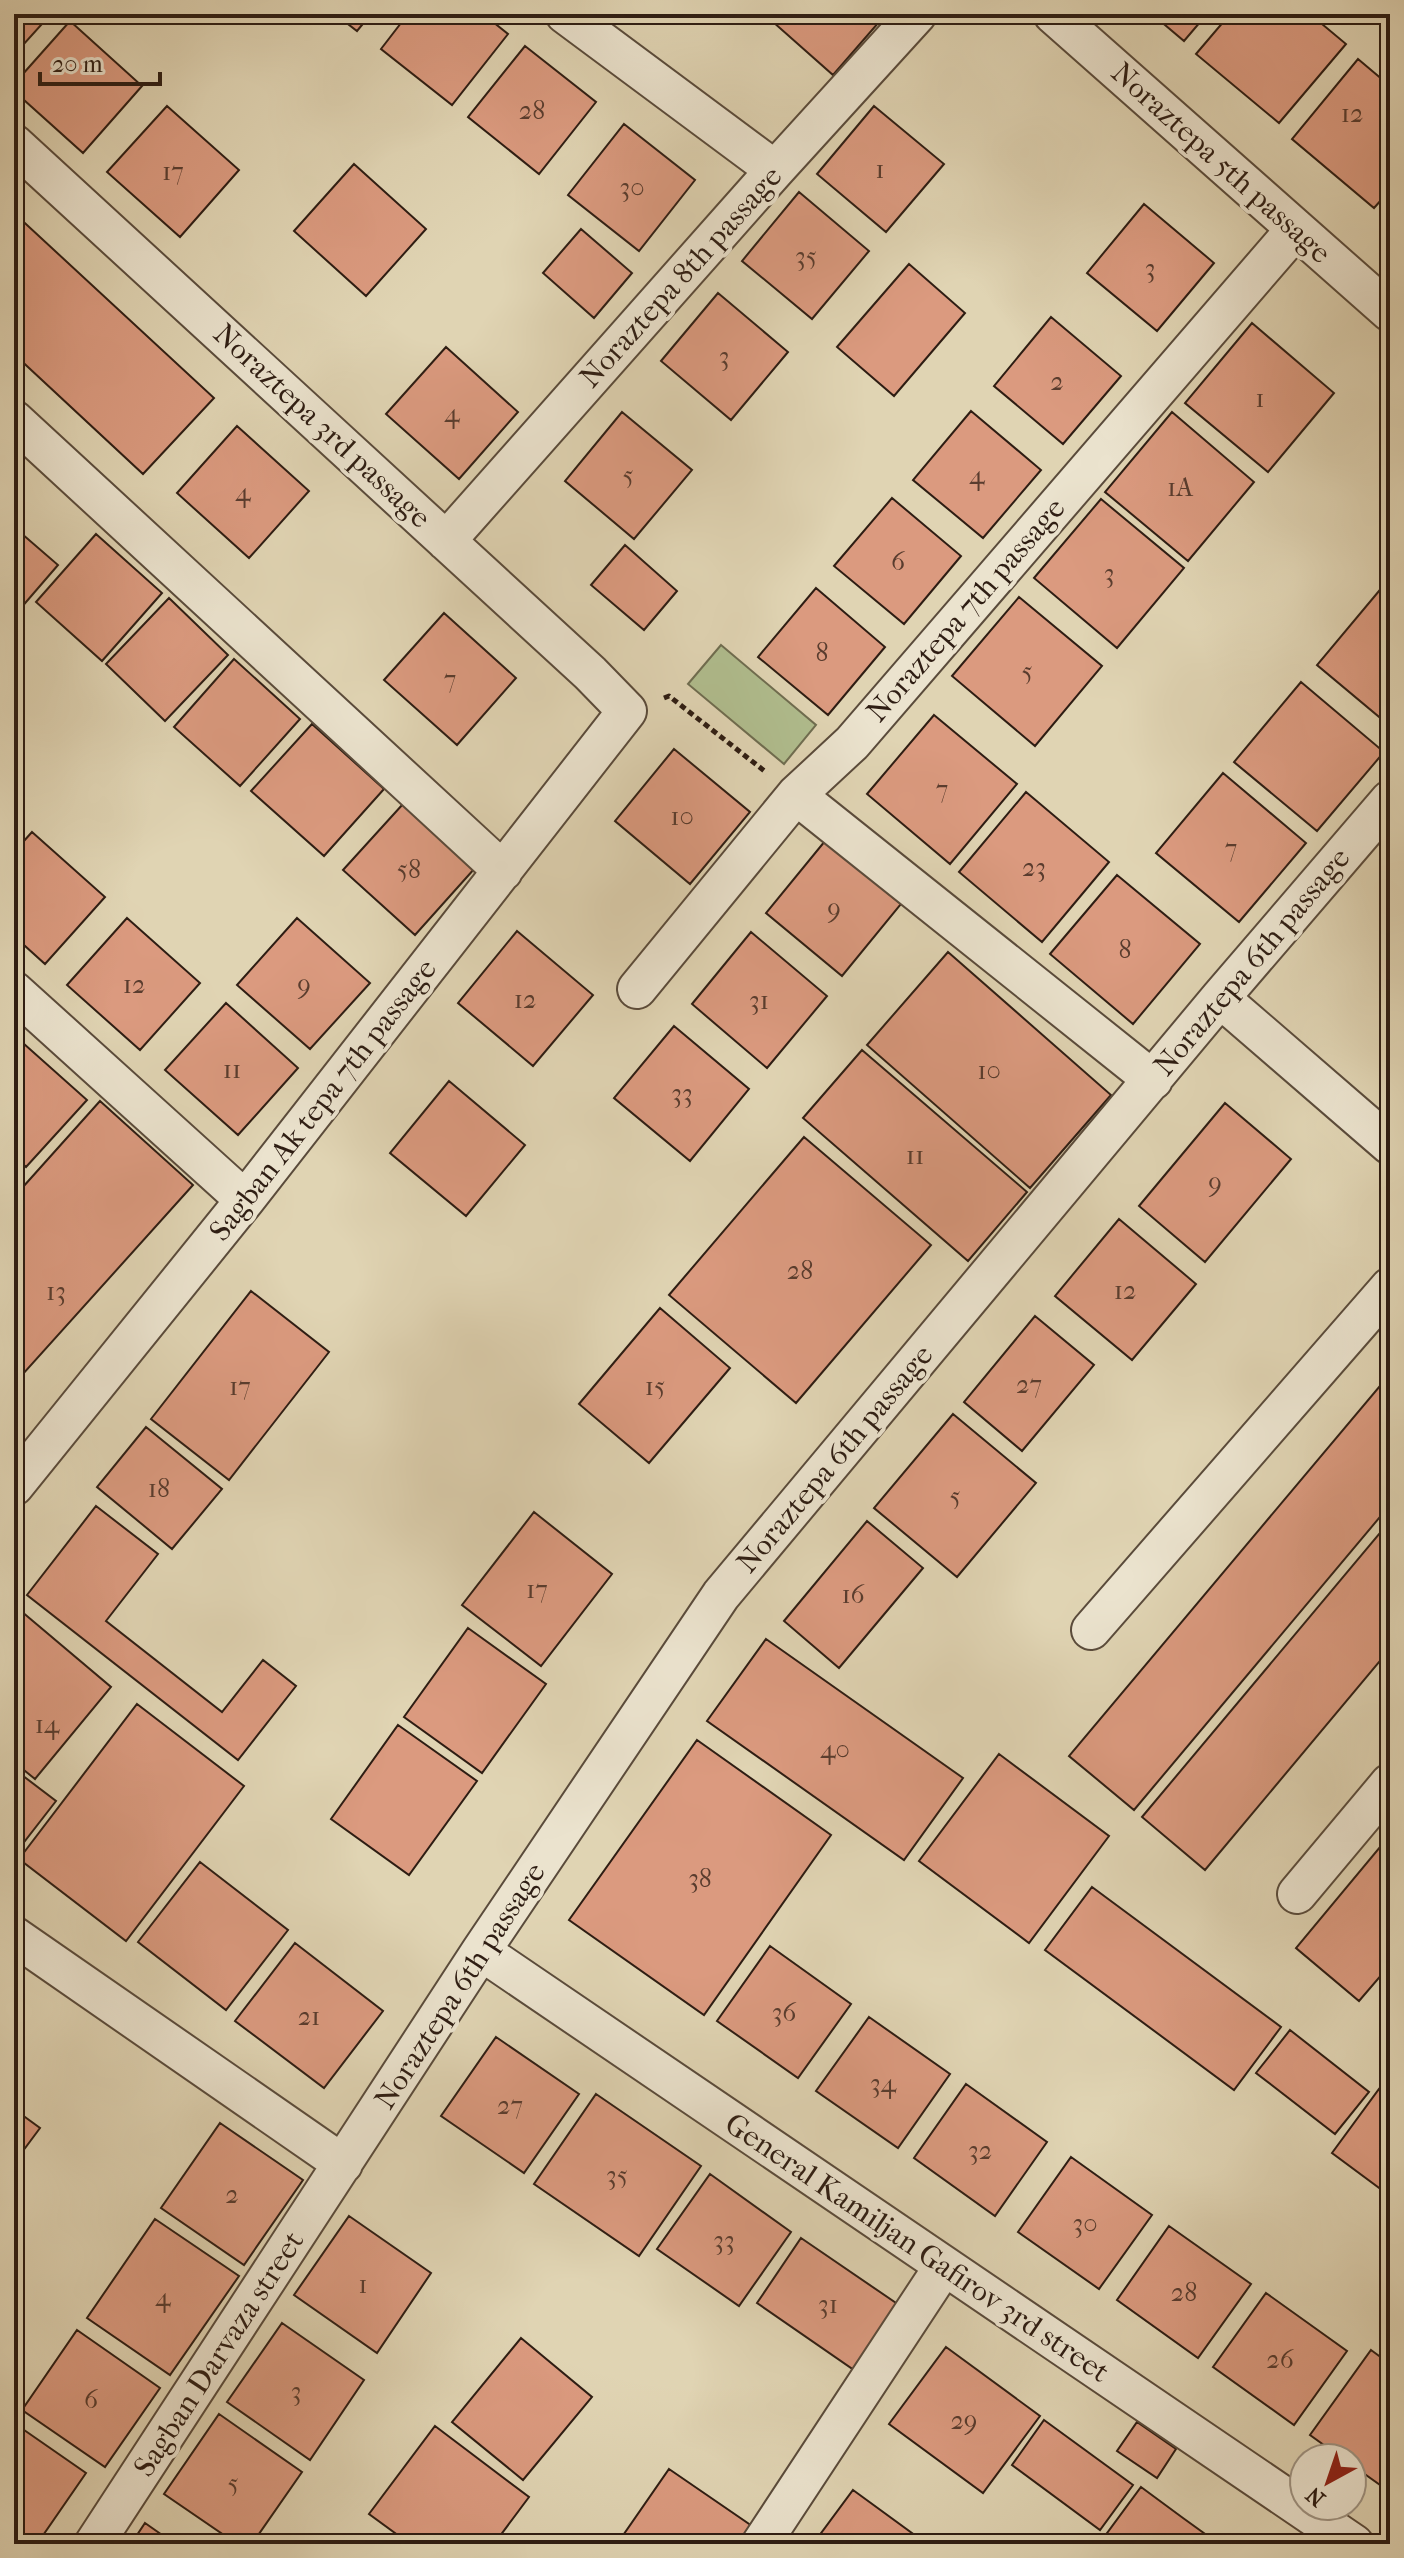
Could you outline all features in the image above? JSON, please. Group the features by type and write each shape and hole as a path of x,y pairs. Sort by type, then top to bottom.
{"street":[{"path":"565,14 775,170"},
{"name":"Noraztepa 8th passage","path":"446,541 917,14"},
{"name":"Noraztepa 5th passage","path":"1053,14 1390,312"},
{"name":"Noraztepa 3rd passage","path":"14,144 590,673 627,711"},
{"name":"Noraztepa 7th passage","path":"637,989 796,795 852,743 1295,230"},
{"path":"14,420 503,871"},
{"name":"Sagban Ak tepa 7th passage","path":"14,1486 245,1200 627,711"},
{"path":"796,795 1153,1080"},
{"name":"Noraztepa 6th passage","path":"343,2164 481,1951 721,1595 1220,998 1390,800"},
{"path":"14,991 245,1200"},
{"path":"1220,998 1390,1145"},
{"path":"1091,1630 1390,1287"},
{"path":"1297,1894 1390,1783"},
{"path":"14,1936 343,2164"},
{"name":"General Kamiljan Gafirov 3rd street","path":"481,1951 1354,2544"},
{"name":"Sagban Darvaza street","path":"94,2544 343,2164"},
{"path":"761,2544 944,2266"}],"path":[{"path":"627,711 669,696 796,795"}],"green space":[{"path":"721,645 816,725 784,764 688,684"}],"building":[{"path":"14,14 51,14 14,55"},
{"path":"335,14 371,14 357,31"},
{"path":"408,14 483,14 508,34 452,105 381,49"},
{"path":"764,14 886,14 833,75"},
{"path":"1152,14 1207,14 1184,41"},
{"path":"1230,14 1310,14 1346,44 1279,123 1196,54"},
{"path":"70,21 142,86 83,153 14,91 14,84"},
{"path":"525,46 596,102 539,174 468,117"},
{"path":"1358,59 1390,86 1390,190 1374,208 1292,139"},
{"path":"167,106 239,170 180,237 107,172"},
{"path":"874,106 944,164 886,232 817,174"},
{"path":"624,124 695,180 639,251 568,195"},
{"path":"354,164 426,229 366,296 294,231"},
{"path":"799,192 869,251 812,319 742,261"},
{"path":"1144,204 1214,263 1157,331 1087,273"},
{"path":"14,213 214,398 143,474 14,354"},
{"path":"581,229 632,273 594,318 543,273"},
{"path":"909,264 965,313 894,396 837,347"},
{"path":"718,293 788,352 731,420 661,361"},
{"path":"1051,317 1121,376 1063,444 994,386"},
{"path":"1252,323 1334,393 1268,472 1185,403"},
{"path":"446,347 518,412 459,479 386,414"},
{"path":"971,411 1041,470 983,538 913,480"},
{"path":"622,412 692,470 634,539 565,481"},
{"path":"1172,412 1254,482 1188,561 1105,492"},
{"path":"237,426 309,491 249,558 177,493"},
{"path":"892,498 961,556 904,624 834,566"},
{"path":"1101,499 1184,568 1117,648 1034,578"},
{"path":"14,527 58,565 14,616"},
{"path":"96,534 162,593 102,661 36,602"},
{"path":"625,545 677,591 644,630 591,585"},
{"path":"1384,585 1390,590 1390,726 1317,665"},
{"path":"816,588 885,647 828,715 758,657"},
{"path":"1019,597 1102,666 1035,746 952,676"},
{"path":"169,598 228,655 165,721 106,664"},
{"path":"444,613 516,678 457,745 384,680"},
{"path":"234,659 300,719 240,786 174,727"},
{"path":"1301,682 1384,752 1317,831 1234,762"},
{"path":"934,715 1017,784 950,864 867,794"},
{"path":"312,724 384,789 324,856 251,791"},
{"path":"674,749 750,812 690,884 615,821"},
{"path":"1223,773 1306,843 1239,922 1156,853"},
{"path":"1026,792 1109,862 1042,942 959,872"},
{"path":"403,804 475,868 415,935 343,870"},
{"path":"32,832 105,897 45,964 14,936 14,852"},
{"path":"825,841 901,904 842,976 766,913"},
{"path":"1117,875 1200,944 1133,1024 1050,954"},
{"path":"127,918 200,983 140,1050 67,985"},
{"path":"297,918 370,983 310,1049 237,985"},
{"path":"517,931 593,995 533,1066 458,1003"},
{"path":"751,932 827,996 767,1068 692,1004"},
{"path":"948,952 1111,1095 1030,1188 867,1045"},
{"path":"226,1003 298,1068 238,1135 165,1070"},
{"path":"674,1026 749,1089 690,1161 614,1098"},
{"path":"14,1035 87,1100 26,1167 14,1156"},
{"path":"862,1050 1027,1192 968,1261 803,1118"},
{"path":"449,1081 525,1145 466,1216 390,1153"},
{"path":"100,1101 193,1185 14,1384 14,1197"},
{"path":"1225,1103 1291,1159 1205,1262 1139,1206"},
{"path":"804,1137 931,1245 796,1403 669,1295"},
{"path":"1119,1219 1196,1284 1132,1360 1055,1296"},
{"path":"251,1291 329,1352 229,1480 151,1419"},
{"path":"660,1308 730,1368 649,1463 579,1404"},
{"path":"1035,1316 1094,1365 1022,1451 964,1402"},
{"path":"1390,1374 1390,1505 1134,1810 1069,1756"},
{"path":"953,1414 1036,1483 957,1577 874,1508"},
{"path":"146,1427 222,1489 172,1549 97,1487"},
{"path":"96,1506 158,1554 106,1621 222,1712 263,1660 296,1686 238,1760 27,1595"},
{"path":"534,1512 612,1574 541,1666 462,1605"},
{"path":"867,1521 923,1568 839,1668 784,1621"},
{"path":"1390,1521 1390,1649 1205,1870 1142,1817"},
{"path":"21,1611 111,1687 35,1779 14,1762 14,1620"},
{"path":"468,1628 546,1684 482,1773 404,1717"},
{"path":"766,1639 963,1778 904,1860 707,1721"},
{"path":"137,1704 244,1786 126,1941 19,1859"},
{"path":"398,1725 477,1781 409,1875 331,1819"},
{"path":"697,1740 831,1835 704,2015 569,1920"},
{"path":"999,1754 1109,1836 1029,1943 919,1861"},
{"path":"14,1769 56,1801 14,1855"},
{"path":"1390,1835 1390,1965 1359,2001 1296,1948"},
{"path":"200,1862 288,1930 226,2010 138,1942"},
{"path":"1092,1887 1281,2027 1234,2090 1045,1950"},
{"path":"295,1943 383,2011 324,2088 235,2021"},
{"path":"770,1946 851,2004 798,2078 717,2021"},
{"path":"869,2017 950,2074 898,2148 816,2091"},
{"path":"1290,2030 1369,2092 1335,2134 1256,2073"},
{"path":"496,2037 579,2094 524,2173 441,2116"},
{"path":"966,2084 1047,2142 995,2216 914,2158"},
{"path":"1379,2089 1390,2097 1390,2196 1332,2153"},
{"path":"596,2094 701,2166 639,2256 534,2184"},
{"path":"14,2109 40,2128 14,2163"},
{"path":"220,2123 303,2180 244,2265 161,2208"},
{"path":"1071,2157 1152,2215 1099,2289 1018,2232"},
{"path":"710,2174 791,2232 739,2306 657,2249"},
{"path":"349,2216 431,2273 377,2353 294,2295"},
{"path":"155,2219 239,2276 170,2375 87,2318"},
{"path":"1169,2226 1251,2284 1198,2358 1117,2300"},
{"path":"801,2238 899,2305 854,2370 757,2303"},
{"path":"1266,2293 1347,2351 1294,2425 1213,2367"},
{"path":"282,2323 364,2380 310,2460 227,2402"},
{"path":"77,2330 160,2388 105,2467 22,2410"},
{"path":"521,2338 592,2397 523,2480 452,2422"},
{"path":"946,2347 1040,2416 983,2493 889,2424"},
{"path":"1371,2350 1390,2364 1390,2492 1368,2476 1368,2442 1320,2442 1310,2435"},
{"path":"219,2414 302,2472 252,2544 237,2544 164,2494"},
{"path":"1044,2420 1133,2485 1100,2530 1012,2465"},
{"path":"1137,2422 1176,2449 1157,2478 1117,2451"},
{"path":"14,2423 86,2473 37,2544 14,2544"},
{"path":"435,2426 529,2497 494,2544 410,2544 369,2514"},
{"path":"669,2469 752,2526 739,2544 617,2544"},
{"path":"1141,2487 1183,2518 1219,2544 1099,2544"},
{"path":"853,2490 927,2544 813,2544"},
{"path":"145,2523 175,2544 131,2544"}]}
